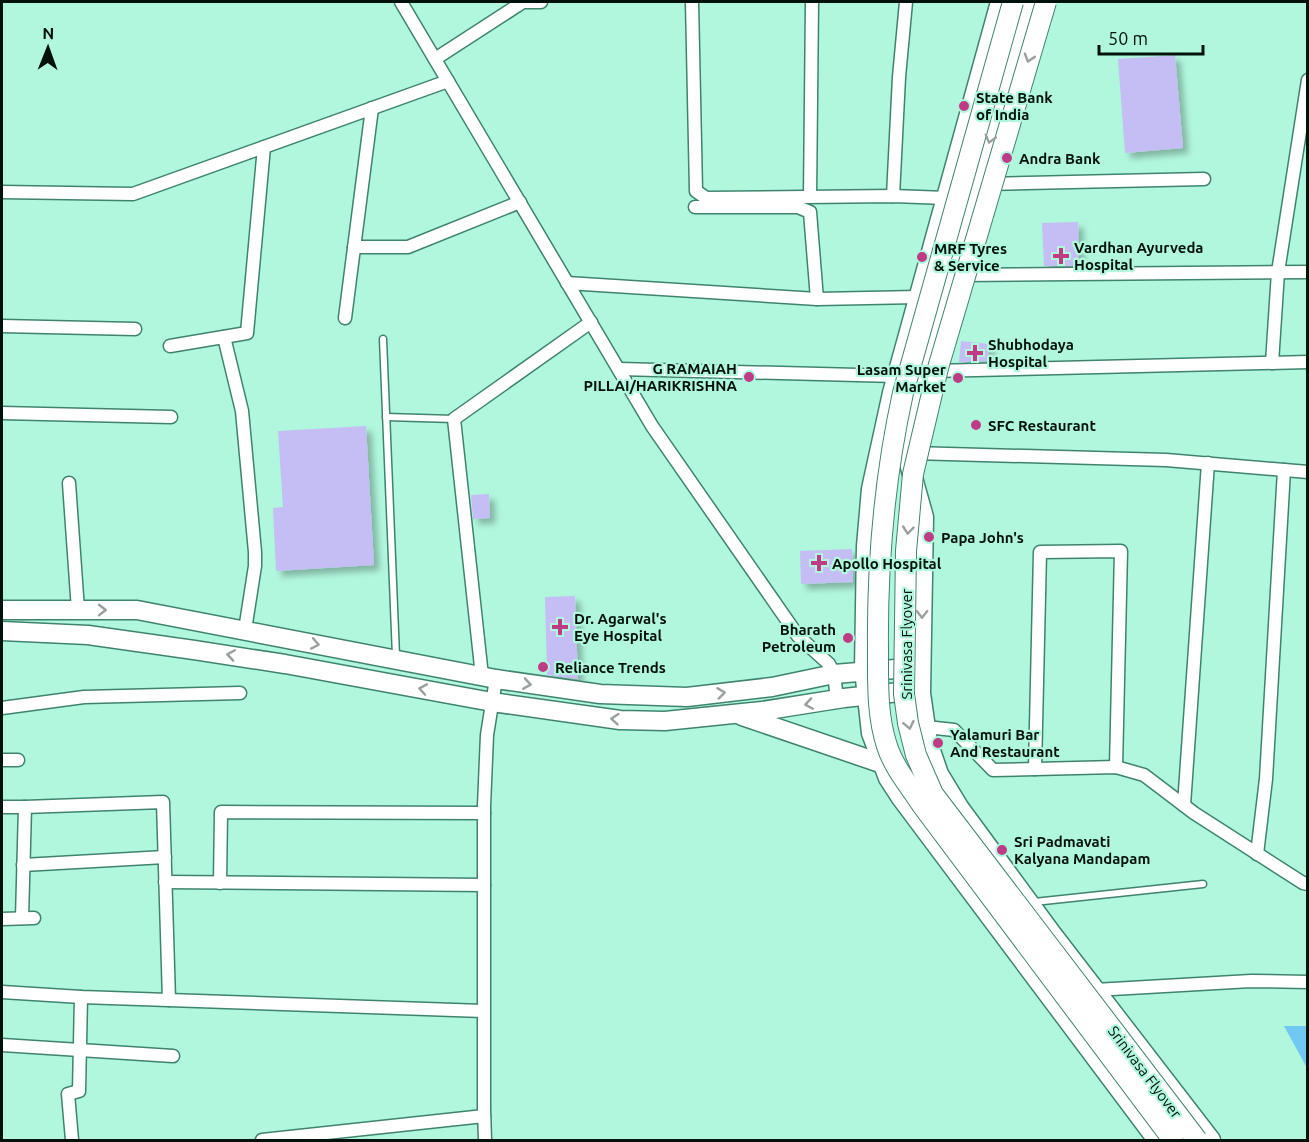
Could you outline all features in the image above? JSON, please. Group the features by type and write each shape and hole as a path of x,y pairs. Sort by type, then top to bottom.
{"main road":[{"name":"Srinivasa Flyover","path":"1013,2 903,393 893,437 882,526 877,594 881,716 887,746 896,766 922,805 1173,1140"},
{"name":"Srinivasa Flyover","path":"1046,2 938,368 913,474 906,550 904,694 906,713 916,755 933,794 1197,1140"}],"street":[{"path":"400,2 652,426 798,636 829,664 834,674 837,699"},
{"path":"435,59 523,2 541,2"},
{"path":"692,2 696,191 706,198 893,196 946,198"},
{"path":"810,197 813,2"},
{"path":"893,196 899,77 906,2"},
{"path":"1000,2 897,376 871,489 866,546 864,670 871,733 888,778 901,798 1157,1140"},
{"path":"1029,2 909,431 906,453 924,517 921,690 928,742 939,774 959,807 1095,990 1211,1140"},
{"path":"1272,363 1278,272 1308,80"},
{"path":"2,192 133,194 448,81"},
{"path":"345,318 372,108"},
{"path":"170,346 247,333 264,147"},
{"path":"978,184 1204,179"},
{"path":"354,247 408,247 520,202"},
{"path":"695,207 798,207 810,212 817,299"},
{"path":"952,275 1308,272"},
{"path":"567,283 817,299 918,297"},
{"path":"485,1140 484,813 487,735 492,702 454,419 591,322"},
{"path":"2,326 135,329"},
{"path":"224,337 242,411 255,552 245,630"},
{"path":"926,371 1308,362"},
{"path":"619,369 897,376"},
{"path":"2,413 171,417"},
{"path":"906,453 1166,460 1308,472"},
{"path":"1184,805 1208,463"},
{"path":"1257,854 1266,779 1284,470"},
{"path":"69,483 78,610"},
{"path":"1035,769 1040,552 1121,551 1116,767"},
{"path":"2,610 137,610 489,678 600,694 687,697 772,687 864,670 921,666"},
{"path":"2,632 88,635 194,650 285,664 492,702 620,720 665,721 736,714 837,699 921,690"},
{"path":"2,708 84,698 240,693"},
{"path":"736,714 883,764"},
{"path":"926,727 954,730 993,770 1116,767 1144,775 1257,854 1308,884"},
{"path":"2,760 18,760"},
{"path":"2,807 163,802 169,1000"},
{"path":"2,919 28,918 23,865 25,807"},
{"path":"220,883 221,812 484,813"},
{"path":"23,865 165,857"},
{"path":"165,882 484,885"},
{"path":"1095,990 1251,981 1308,982"},
{"path":"2,992 81,997 483,1011"},
{"path":"72,1140 68,1094 79,1091 81,997"},
{"path":"2,1046 173,1056"},
{"path":"262,1140 484,1116"}],"lane":[{"path":"383,339 397,660"},
{"path":"386,417 454,419"},
{"path":"1030,903 1203,884"}],"water":[{"path":"1284,1026 1307,1026 1307,1068"}],"building":[{"path":"1175,55 1183,148 1125,153 1118,59"},
{"path":"1078,222 1079,266 1044,266 1042,223"},
{"path":"961,341 989,344 988,361 959,362"},
{"path":"366,426 374,565 276,571 273,508 283,507 278,431"},
{"path":"489,494 490,518 473,519 471,495"},
{"path":"852,549 853,582 801,584 800,551"},
{"path":"575,596 578,679 547,675 545,597"}],"place":[{"name":"State Bank of India","path":"964,106"},
{"name":"Andra Bank","path":"1007,158"},
{"name":"Vardhan Ayurveda Hospital","path":"1061,256"},
{"name":"MRF Tyres & Service","path":"922,257"},
{"name":"Shubhodaya Hospital","path":"975,353"},
{"name":"G RAMAIAH PILLAI/HARIKRISHNA","path":"749,377"},
{"name":"Lasam Super Market","path":"958,378"},
{"name":"SFC Restaurant","path":"976,425"},
{"name":"Papa John's","path":"929,537"},
{"name":"Apollo Hospital","path":"819,563"},
{"name":"Dr. Agarwal's Eye Hospital","path":"560,627"},
{"name":"Bharath Petroleum","path":"848,638"},
{"name":"Reliance Trends","path":"543,667"},
{"name":"Yalamuri Bar And Restaurant","path":"938,743"},
{"name":"Sri Padmavati Kalyana Mandapam","path":"1002,850"}]}
